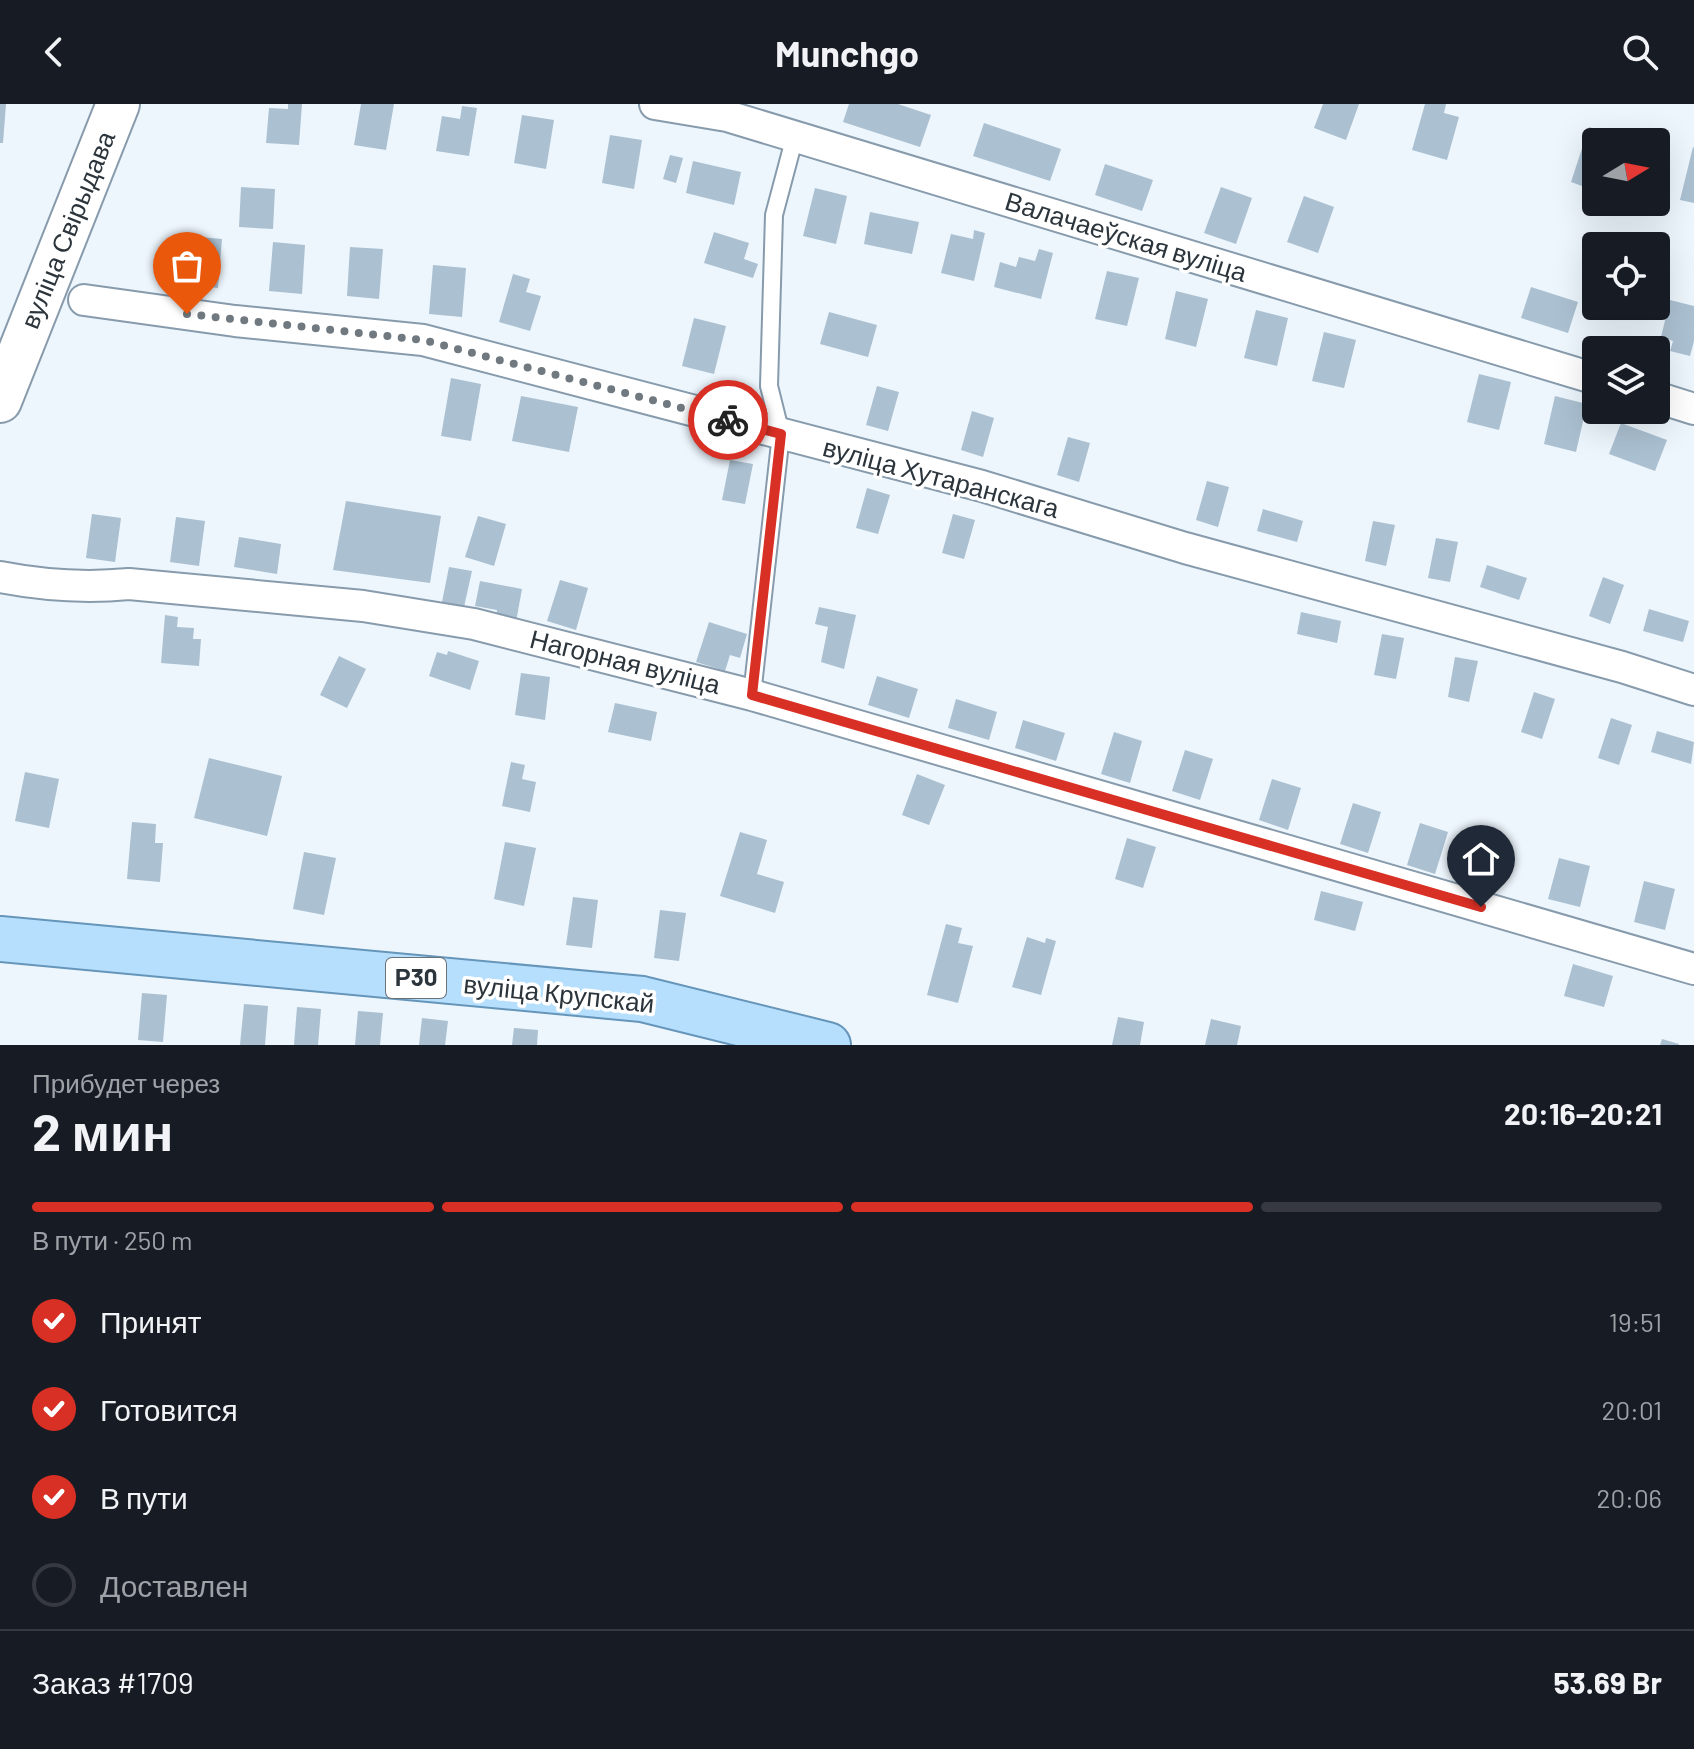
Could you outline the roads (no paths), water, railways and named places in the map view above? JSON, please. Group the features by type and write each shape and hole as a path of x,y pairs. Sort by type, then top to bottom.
{"main road":[{"name":"вуліца Свірыдава","path":"0,401 118,104"},
{"name":"вуліца Крупскай","path":"0,939 642,999 828,1045"}],"street":[{"name":"Валачаеўская вуліца","path":"655,104 728,110 795,136 1582,375"},
{"name":"вуліца Хутаранскага","path":"84,300 235,321 423,340 982,486 1185,548 1593,659 1694,690"},
{"path":"1670,401 1694,409"},
{"name":"Нагорная вуліца","path":"0,577 40,583 129,584 363,606 474,624 752,695 1694,969"}],"lane":[{"path":"752,695 781,434 769,386 774,215 795,136"}]}
